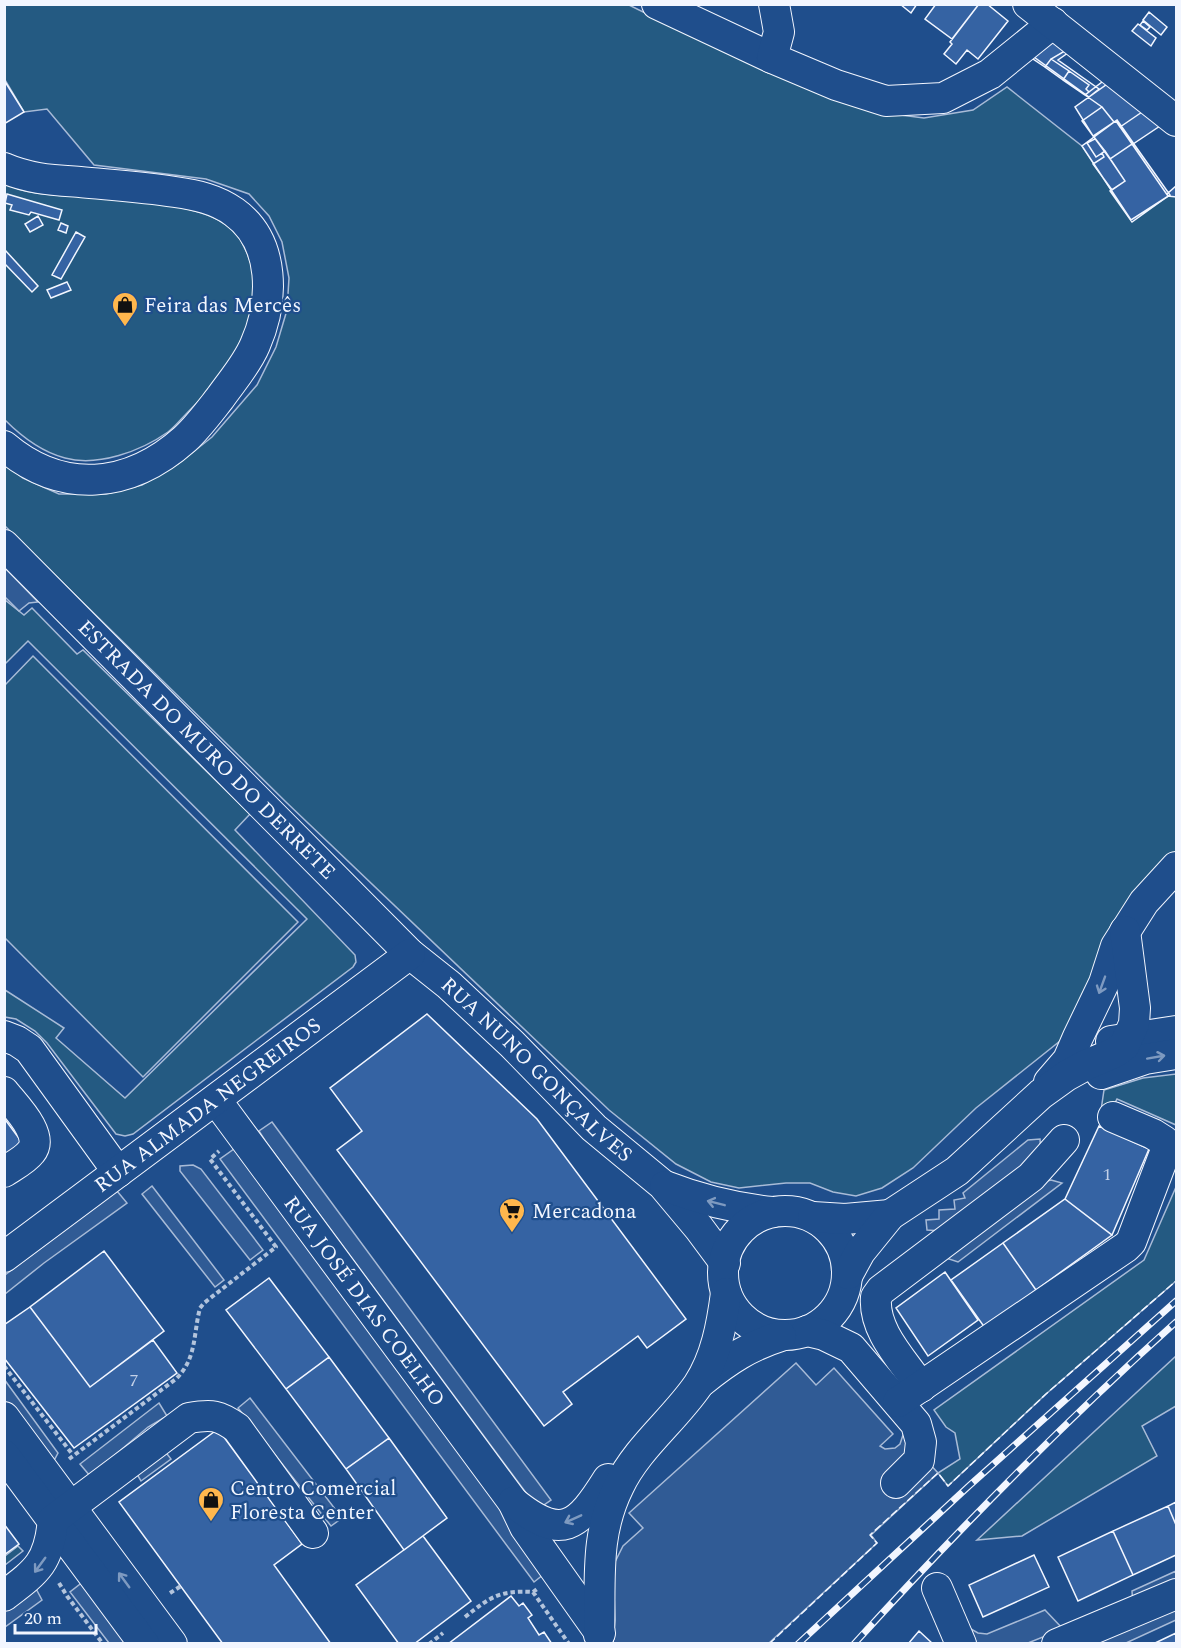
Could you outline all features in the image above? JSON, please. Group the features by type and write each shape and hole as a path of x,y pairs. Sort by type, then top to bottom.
{"street":[{"path":"657,4 772,58 836,85 886,101 942,98 990,74 1053,23"},
{"path":"772,58 779,32 774,4"},
{"path":"1028,4 1176,121"},
{"path":"4,168 33,178 156,189 218,202 245,222 253,231 264,254 268,280 266,307 261,329 246,362 204,418 184,439 161,457 138,470 114,477 90,480 73,479 56,477 35,468 4,446"},
{"name":"ESTRADA DO MURO DO DERRETE","path":"4,545 410,954"},
{"path":"1068,1060 1104,983 1116,946 1144,902 1176,867"},
{"path":"699,1383 715,1349 723,1320 726,1293 723,1271 728,1247 738,1231 752,1220 772,1212 794,1211 813,1217 856,1219 890,1215 909,1205 957,1171 1041,1094 1076,1070 1124,1046 1134,1024 1135,1008 1125,931"},
{"name":"RUA ALMADA NEGREIROS","path":"4,1257 410,954"},
{"name":"RUA NUNO GONÇALVES","path":"410,954 449,985 512,1044 594,1128 663,1185 725,1263"},
{"path":"1133,991 1161,1019 1176,1026"},
{"path":"1041,1094 1056,1071 1068,1060 1108,1042 1176,1031"},
{"path":"4,1036 24,1044 29,1049 118,1172"},
{"path":"1041,1094 1071,1086 1117,1067 1176,1054"},
{"path":"4,1092 34,1132 35,1146 30,1154 4,1172"},
{"name":"RUA JOSÉ DIAS COELHO","path":"216,1100 513,1502 525,1527 558,1573 599,1638"},
{"path":"909,1395 1117,1254 1131,1242 1166,1150 1164,1141 1153,1134 1113,1117"},
{"path":"896,1483 919,1460 920,1434 915,1424 909,1395 877,1320 876,1297 881,1290 1031,1177 1064,1140"},
{"name":"RUA NUNO GONÇALVES","path":"663,1185 698,1199 739,1209 772,1212"},
{"path":"599,1638 601,1539 619,1484 699,1383 729,1359 756,1344 816,1328 836,1310 860,1252 890,1215"},
{"path":"813,1217 831,1229 841,1245 845,1287 843,1315 851,1348"},
{"path":"726,1293 736,1312 748,1324 760,1330 824,1335 851,1348 909,1395"},
{"path":"4,1596 36,1571 44,1561 62,1513 189,1418 205,1415 222,1417 237,1428 313,1533"},
{"path":"4,1418 144,1644"},
{"name":"RUA JOSÉ DIAS COELHO","path":"513,1502 541,1522 554,1525 578,1518 586,1511 630,1451 656,1435"},
{"path":"4,1455 62,1513 172,1644"},
{"path":"937,1588 961,1644"},
{"path":"1057,1644 1176,1594"}],"path":[{"path":"65,1462 186,1370 193,1350 200,1308 276,1247 210,1159 241,1133"},
{"path":"4,1366 74,1455"},
{"path":"465,1617 484,1602 510,1591 533,1592 558,1573"},
{"path":"55,1575 66,1596 103,1644"},
{"path":"533,1592 569,1644"},
{"path":"429,1644 443,1633"}],"shaded area":[{"path":"5,5 629,5 690,35 869,111 924,118 973,110 1007,87 1082,146 1131,220 1170,195 1176,196 1176,853 1065,1037 976,1108 913,1168 882,1188 856,1196 833,1192 810,1183 739,1188 711,1182 676,1164 609,1110 287,803 5,526 5,464 23,478 59,494 106,494 142,485 178,464 212,437 257,385 276,347 287,310 289,278 282,242 269,216 249,194 206,179 94,165 47,109 24,112 5,80"},
{"name":"Feira das Mercês","path":"4,183 37,193 170,205 207,215 222,222 233,230 241,241 253,271 254,293 250,315 242,337 231,359 202,397 173,428 157,439 119,456 78,460 65,458 40,448 5,420"},
{"path":"5,568 38,602 29,603 19,611 5,597"},
{"path":"5,600 24,615 32,608 77,654 83,650 250,814 235,830 355,955 356,962 353,967 133,1134 125,1136 116,1134 47,1043 35,1031 16,1019 5,1017 5,990 64,1028 56,1038 125,1098 307,919 28,641 5,664"},
{"path":"33,656 298,922 143,1077 5,938 5,685"},
{"path":"1176,1074 1176,1125 1117,1099 1106,1120 1100,1117 1104,1090 1143,1078"},
{"path":"272,1122 551,1500 538,1509 266,1142 259,1131"},
{"path":"1040,1139 1041,1157 942,1231 927,1230 926,1220 939,1219 939,1210 955,1209 954,1200 965,1198 963,1193 1028,1140"},
{"path":"234,1149 549,1570 534,1582 220,1159"},
{"path":"193,1165 201,1169 263,1250 250,1260 180,1171 180,1166"},
{"path":"1047,1181 1062,1183 958,1262 943,1257"},
{"path":"152,1186 224,1280 215,1287 142,1194"},
{"path":"1176,1187 1176,1281 1046,1394 948,1486 938,1473 960,1459 955,1433 946,1427 934,1410 1144,1260"},
{"path":"117,1191 127,1203 5,1294 5,1275"},
{"path":"1176,1356 1176,1406 1142,1426 1157,1456 1022,1536 977,1540"},
{"path":"796,1363 816,1385 834,1368 893,1434 880,1446 885,1449 895,1448 900,1444 903,1435 938,1473 871,1535 877,1543 769,1643 613,1644 615,1620 613,1566 623,1546 643,1528 629,1513"},
{"path":"4,1379 58,1453 51,1466 5,1404"},
{"path":"250,1398 342,1518 331,1526 238,1408"},
{"path":"159,1403 167,1416 148,1427 90,1476 80,1464"},
{"path":"164,1450 171,1459 141,1481 135,1471"},
{"path":"18,1546 23,1551 5,1565 5,1556"},
{"path":"1176,1571 1176,1586 1133,1606 1132,1591"},
{"path":"84,1581 130,1643 109,1643 70,1592"},
{"path":"33,1583 42,1600 5,1627 5,1603"},
{"path":"1176,1604 1176,1620 1126,1643 1092,1644"},
{"path":"1045,1610 1063,1629 1028,1643 977,1644 971,1629 987,1634"}],"building":[{"path":"900,4 917,4 911,13"},
{"path":"936,4 979,4 952,39 925,19"},
{"path":"979,4 987,4 1008,21 978,59 967,50 956,64 944,54 952,44 950,42"},
{"path":"1149,12 1167,27 1161,35 1143,20"},
{"path":"1143,21 1150,27 1147,30 1140,25"},
{"path":"1138,24 1156,38 1151,46 1132,31"},
{"path":"1058,38 1072,50 1058,60 1099,89 1089,97 1034,57"},
{"path":"1058,39 1070,48 1051,59 1045,67 1030,57"},
{"path":"1051,59 1069,71 1063,80 1045,67"},
{"path":"1069,71 1089,85 1086,89 1089,92 1085,95 1063,80"},
{"path":"1110,76 1145,110 1120,127 1102,107 1085,95"},
{"path":"4,80 24,112 4,124"},
{"path":"1113,80 1163,124 1133,144 1117,120 1093,136 1075,107"},
{"path":"1102,107 1114,122 1116,121 1132,144 1110,159 1082,121"},
{"path":"1117,120 1170,195 1131,220 1082,146"},
{"path":"1094,137 1105,151 1096,157 1087,143 1095,139"},
{"path":"1132,144 1168,196 1132,222 1110,191 1125,181 1110,159"},
{"path":"1105,151 1125,181 1112,190 1093,164 1104,157 1102,153"},
{"path":"1176,186 1176,197 1168,196 1167,194"},
{"path":"7,194 62,210 59,220 31,212 29,215 10,210 12,205 5,203"},
{"path":"38,216 43,225 30,232 25,224"},
{"path":"61,223 68,226 66,233 58,230"},
{"path":"76,232 85,237 61,279 52,275"},
{"path":"5,250 38,286 32,292 4,263"},
{"path":"67,282 71,290 51,298 47,290"},
{"name":"Mercadona","path":"427,1014 537,1119 686,1319 647,1348 638,1336 563,1392 572,1404 544,1426 337,1150 362,1131 330,1088"},
{"path":"4,1118 24,1145 4,1159"},
{"path":"1099,1126 1149,1149 1112,1235 1065,1199"},
{"path":"1065,1199 1112,1235 1036,1290 1003,1243"},
{"path":"1003,1243 1036,1290 985,1328 951,1280"},
{"path":"104,1251 164,1331 90,1387 30,1307"},
{"path":"945,1272 978,1320 928,1356 896,1308"},
{"path":"269,1278 329,1357 286,1389 226,1310"},
{"path":"30,1307 90,1387 153,1340 177,1373 74,1448 4,1358 4,1325"},
{"path":"329,1357 389,1438 346,1469 286,1389"},
{"name":"Centro Comercial Floresta Center","path":"218,1429 302,1544 274,1565 331,1644 223,1644 119,1502"},
{"path":"389,1438 447,1518 404,1550 346,1469"},
{"path":"1176,1502 1176,1525 1168,1506"},
{"path":"1168,1506 1176,1525 1176,1555 1133,1575 1113,1531"},
{"path":"4,1524 19,1544 4,1555"},
{"path":"1113,1531 1133,1575 1078,1601 1058,1557"},
{"path":"423,1536 471,1601 414,1644 399,1644 356,1585"},
{"path":"1034,1555 1049,1587 983,1617 969,1585"},
{"path":"511,1596 519,1606 523,1603 532,1615 528,1618 539,1635 544,1632 552,1644 448,1644"},
{"path":"919,1631 933,1644 908,1644"},
{"path":"1176,1633 1176,1644 1153,1644"}],"railway":[{"path":"798,1644 970,1485 1176,1301"},
{"path":"854,1644 1011,1478 1176,1322"}],"fence":[{"path":"769,1644 877,1543 870,1535 938,1473 948,1486 1046,1394 1176,1281"}],"place":[{"name":"Feira das Mercês","path":"125,328"},
{"name":"Mercadona","path":"512,1234"},
{"name":"Centro Comercial Floresta Center","path":"211,1523"}]}
